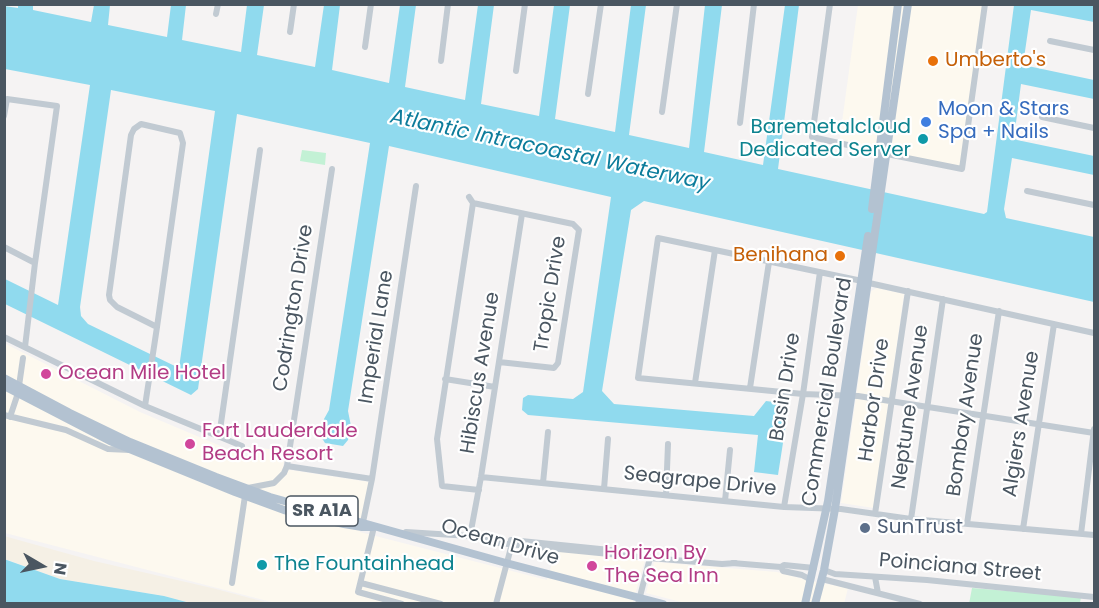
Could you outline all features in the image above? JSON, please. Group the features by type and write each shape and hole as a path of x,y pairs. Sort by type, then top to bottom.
{"main road":[{"path":"883,153 880,138 898,4"},
{"name":"Commercial Boulevard","path":"815,603 823,574 878,184 901,57 908,4"},
{"path":"894,33 896,41 902,47"},
{"path":"892,46 901,57"},
{"name":"Commercial Boulevard","path":"848,396 868,292 865,282"},
{"name":"SR A1A","path":"4,378 18,389 130,450 246,492 399,532"},
{"name":"SR A1A","path":"4,386 18,389"},
{"name":"SR A1A","path":"85,424 284,510 363,524"},
{"name":"Commercial Boulevard","path":"805,603 831,509"},
{"name":"Ocean Drive","path":"399,532 639,601 663,603"},
{"path":"814,568 823,574"}],"street":[{"path":"216,14 218,4"},
{"path":"290,32 294,4"},
{"path":"365,47 371,4"},
{"path":"441,61 448,4"},
{"path":"516,71 525,4"},
{"path":"588,94 601,4"},
{"path":"662,112 677,4"},
{"path":"740,123 754,4"},
{"path":"830,4 812,137 962,170 985,4"},
{"path":"1050,41 1095,50"},
{"path":"4,116 7,99 57,106 25,347"},
{"path":"1042,117 1095,128"},
{"path":"145,406 157,327 183,143 180,133 141,124 134,129 131,135 109,295 110,300 117,307 157,327"},
{"path":"219,437 260,150"},
{"name":"Codrington Drive","path":"274,483 284,473 287,466 332,169"},
{"name":"Imperial Lane","path":"363,524 372,479 416,186"},
{"path":"1027,191 1095,205"},
{"path":"479,490 442,486 437,439 471,200 522,214"},
{"name":"Hibiscus Avenue","path":"470,536 482,477 522,214"},
{"name":"Tropic Drive","path":"499,362 554,368 558,363 579,230 573,224 522,214"},
{"path":"1081,534 1094,431 892,401 638,378 658,238 1095,333"},
{"path":"4,247 35,263"},
{"path":"695,383 715,250"},
{"path":"750,388 769,262"},
{"name":"Basin Drive","path":"784,507 820,273"},
{"name":"Harbor Drive","path":"875,514 908,291"},
{"name":"Neptune Avenue","path":"911,519 943,299"},
{"name":"Bombay Avenue","path":"967,524 999,311"},
{"name":"Algiers Avenue","path":"1023,529 1054,324"},
{"path":"4,337 145,406 242,446"},
{"path":"23,358 14,404 6,414 66,430 108,449 130,450"},
{"path":"446,379 495,387"},
{"path":"543,483 548,432"},
{"path":"604,489 608,439"},
{"path":"666,495 668,444"},
{"path":"725,501 730,450"},
{"path":"287,466 372,479"},
{"name":"Seagrape Drive","path":"482,477 1095,536"},
{"path":"232,583 246,492 274,483 273,492 277,499"},
{"path":"374,527 358,592 402,603"},
{"path":"399,532 470,536 650,556"},
{"path":"512,542 524,546 814,568"},
{"path":"496,603 512,542"},
{"path":"509,555 524,546"},
{"path":"639,601 650,556"},
{"path":"781,567 783,572 802,575 811,580"},
{"path":"823,574 838,584 920,603"},
{"name":"Poinciana Street","path":"823,574 1095,597"},
{"path":"838,574 838,584"},
{"path":"872,577 878,593"},
{"path":"361,583 441,603"}],"shaded area":[{"path":"858,5 983,5 960,169 839,144"},
{"path":"877,288 904,294 874,508 841,503 871,291"},
{"path":"4,343 140,412 249,458 251,446 286,452 283,466 290,470 369,482 360,532 547,580 556,550 645,560 633,602 639,603 275,603 5,533"},
{"path":"654,562 777,572 848,588 844,604 685,603 646,593"}],"green space":[{"path":"302,150 326,153 325,165 300,161"},
{"path":"972,588 1081,597 1080,603 969,604"}],"sand":[{"path":"4,536 94,561 269,603 190,603 164,596 60,579 5,559"}],"water":[{"name":"Atlantic Intracoastal Waterway","path":"18,5 33,5 33,10 91,22 94,5 110,5 108,25 167,37 171,5 186,5 182,40 241,52 247,5 264,5 257,55 315,67 324,5 340,5 332,70 389,83 400,5 416,5 405,87 465,100 478,5 494,5 481,104 539,116 554,5 570,5 555,119 615,132 631,5 646,5 629,135 689,148 705,5 722,5 704,152 763,165 785,5 799,5 778,169 984,214 987,212 1014,5 1094,5 1094,22 1031,10 1023,65 1094,80 1094,99 1021,84 1014,138 1094,156 1094,175 1012,158 1004,209 1006,218 1094,237 1094,302 644,201 631,210 602,391 614,404 754,416 766,401 789,404 778,475 754,472 758,435 528,415 522,410 523,398 528,395 573,399 583,392 611,197 389,146 348,411 351,426 348,440 343,446 325,443 320,435 329,410 370,143 237,114 198,389 191,395 5,304 5,279 58,305 90,85 5,69 4,6 18,8","holes":["111,90 215,111 179,368 88,324 81,316 80,307"]},
{"path":"4,559 60,579 164,596 190,603 5,603"}],"place":[{"name":"Umberto's","path":"933,61"},
{"name":"Moon & Stars Spa + Nails","path":"926,122"},
{"name":"Baremetalcloud Dedicated Server","path":"923,139"},
{"name":"Benihana","path":"840,256"},
{"name":"Ocean Mile Hotel","path":"46,374"},
{"name":"Fort Lauderdale Beach Resort","path":"190,444"},
{"name":"SunTrust","path":"865,528"},
{"name":"The Fountainhead","path":"262,565"},
{"name":"Horizon By The Sea Inn","path":"592,566"}]}
